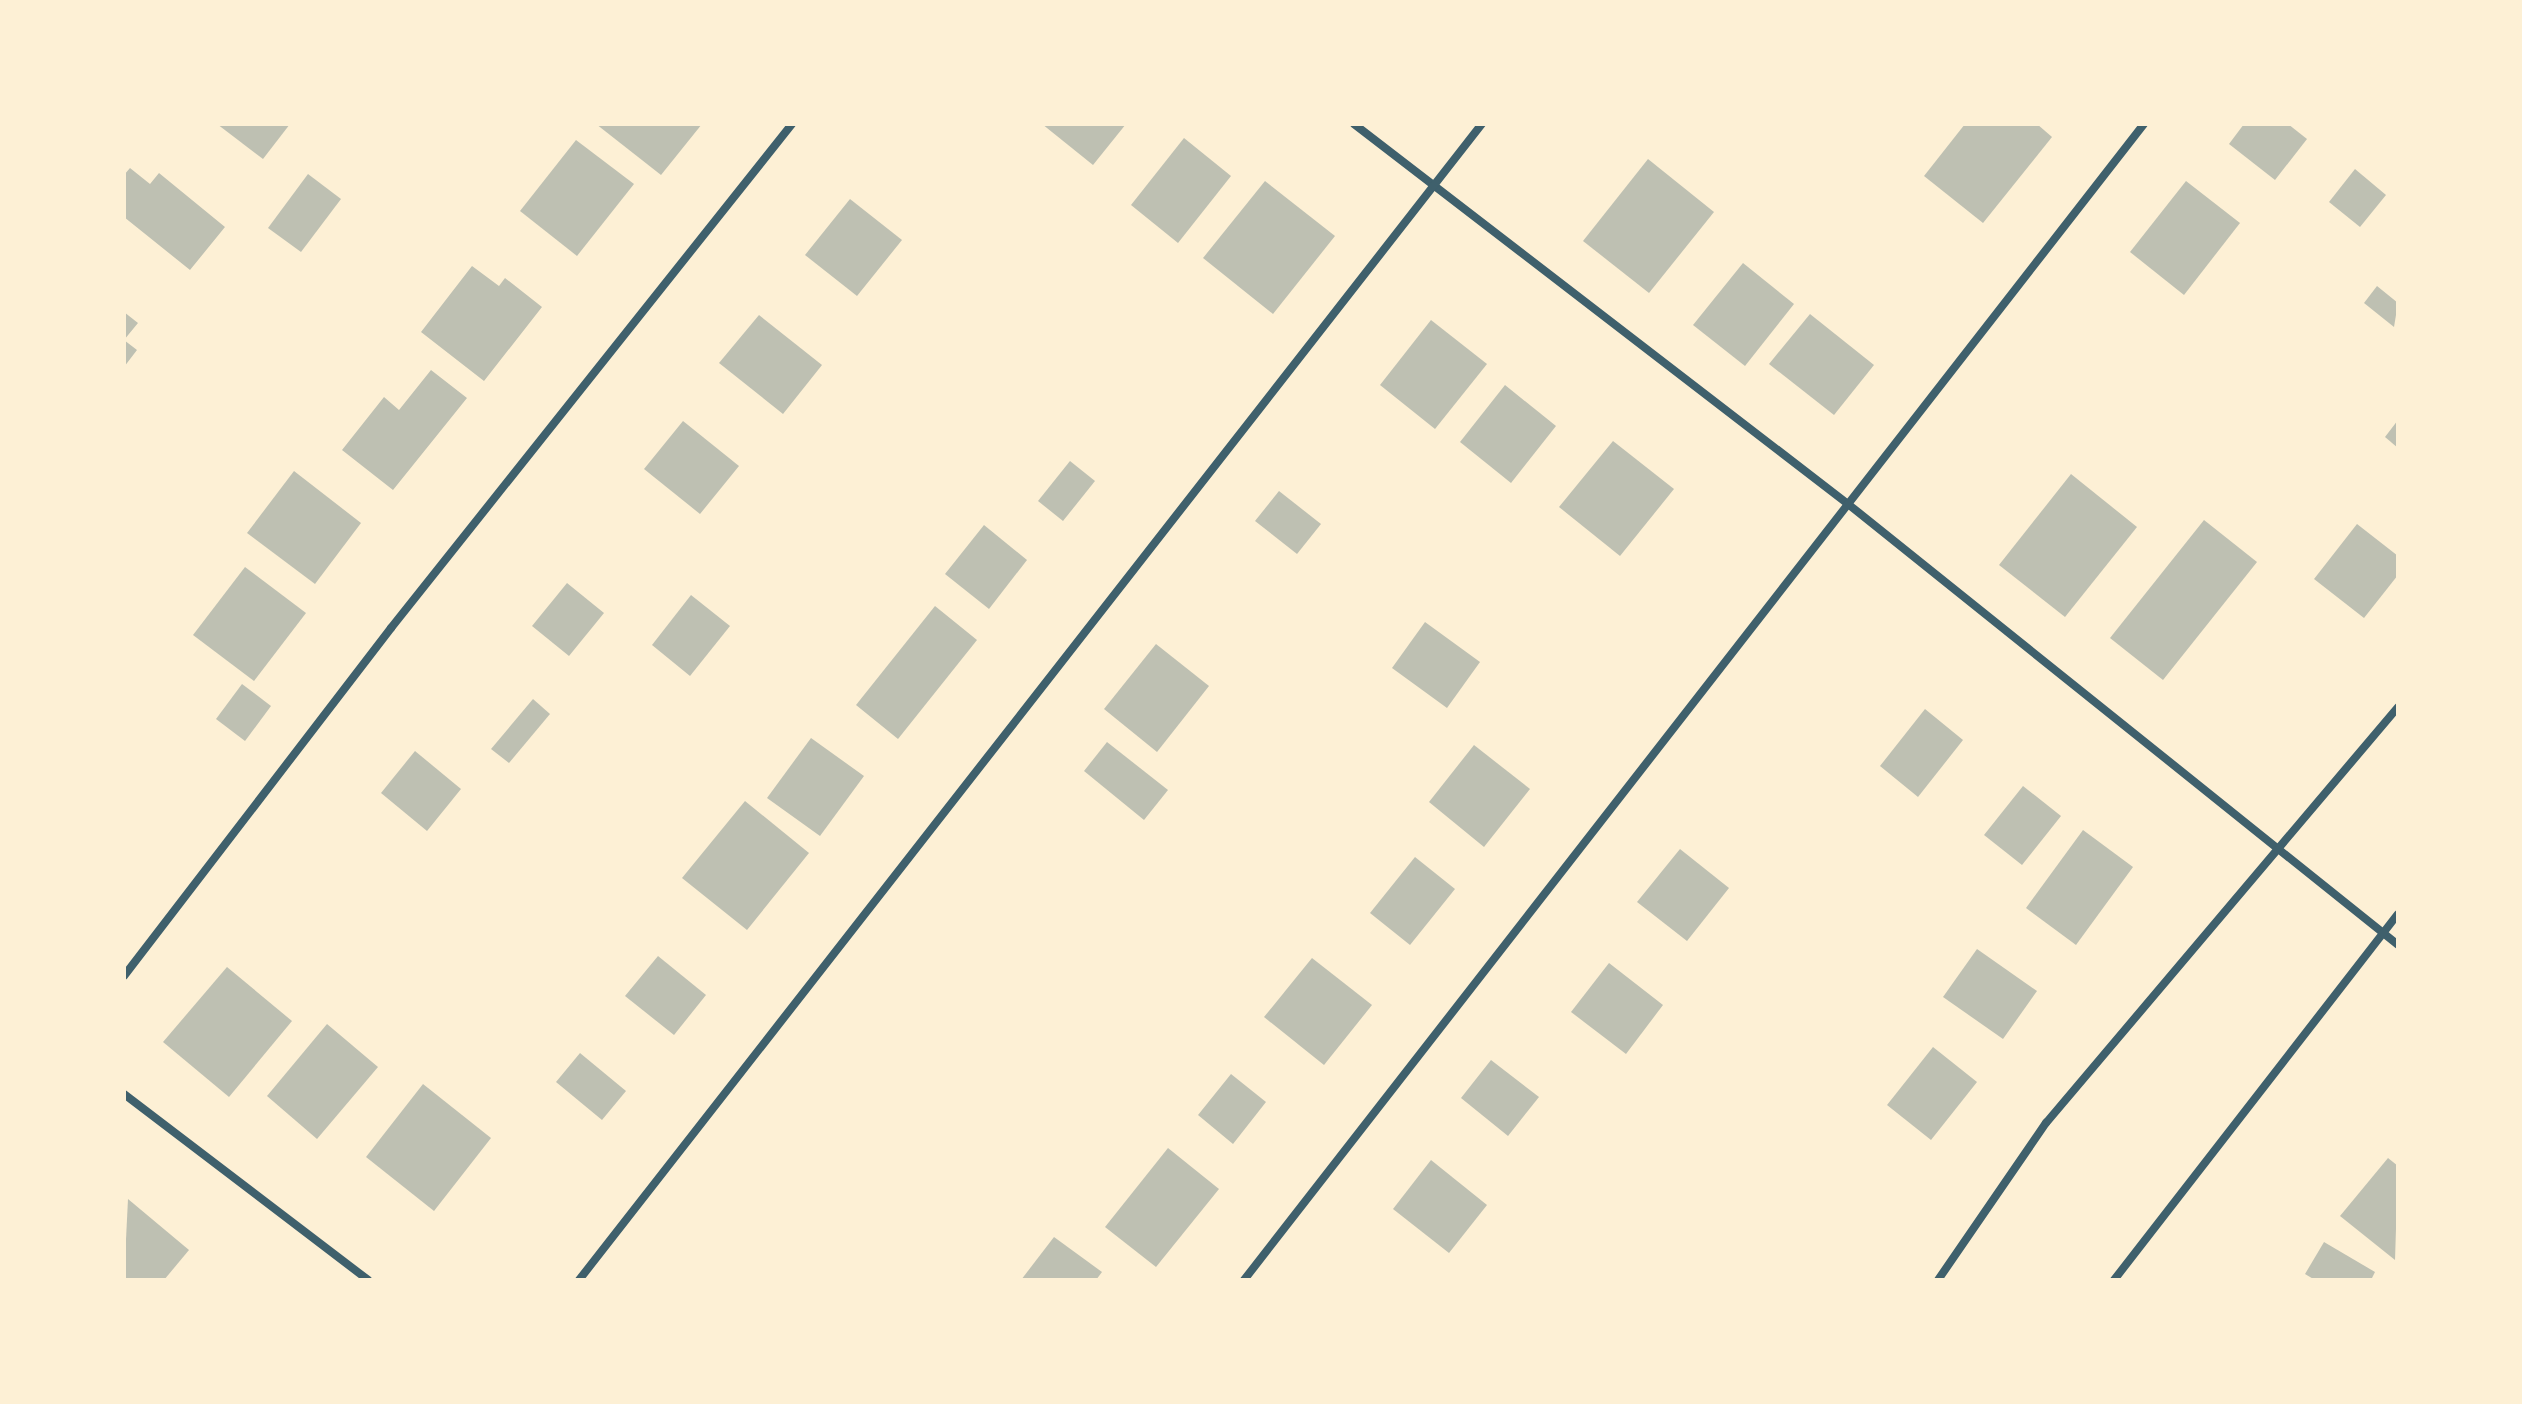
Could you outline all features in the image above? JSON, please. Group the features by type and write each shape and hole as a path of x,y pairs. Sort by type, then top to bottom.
{"street":[{"path":"124,976 391,628 792,124"},
{"path":"1354,124 1848,504 2398,945"},
{"path":"579,1280 1482,124"},
{"path":"1244,1280 2144,124"},
{"path":"1938,1280 2046,1123 2281,851 2398,707"},
{"path":"2114,1280 2398,914"},
{"path":"124,1094 368,1280"}],"building":[{"path":"217,124 290,124 263,159"},
{"path":"596,124 702,124 661,175"},
{"path":"1042,124 1126,124 1093,165"},
{"path":"1965,124 2037,124 2052,137 1983,223 1924,176"},
{"path":"2244,124 2288,124 2307,139 2275,180 2229,144"},
{"path":"1184,138 1231,176 1178,243 1131,205"},
{"path":"576,140 634,184 577,256 520,211"},
{"path":"1648,159 1714,212 1649,293 1583,241"},
{"path":"130,168 150,184 159,173 225,227 190,270 124,217 124,175"},
{"path":"2355,169 2386,195 2360,227 2329,202"},
{"path":"308,174 341,199 301,252 268,228"},
{"path":"1265,181 1335,236 1273,314 1203,258"},
{"path":"2186,181 2240,223 2184,295 2130,252"},
{"path":"850,199 902,240 857,296 805,255"},
{"path":"1743,263 1794,304 1745,366 1693,325"},
{"path":"472,266 499,286 505,278 542,307 484,381 421,332"},
{"path":"2377,286 2398,303 2394,327 2364,303"},
{"path":"124,312 138,323 124,340"},
{"path":"1810,314 1874,365 1834,415 1769,364"},
{"path":"759,315 822,365 783,414 719,363"},
{"path":"1431,320 1487,364 1435,429 1380,385"},
{"path":"124,340 137,350 124,367"},
{"path":"431,370 467,398 393,490 342,450 384,397 399,410"},
{"path":"1505,385 1556,426 1511,483 1460,442"},
{"path":"2398,420 2398,448 2385,437"},
{"path":"683,421 739,466 700,514 644,469"},
{"path":"1613,441 1674,489 1620,556 1559,507"},
{"path":"1070,461 1095,481 1063,521 1038,501"},
{"path":"294,471 361,523 315,584 247,533"},
{"path":"2071,474 2137,527 2065,617 1999,565"},
{"path":"1279,491 1321,524 1297,554 1255,521"},
{"path":"2204,520 2257,562 2163,680 2110,638"},
{"path":"2357,524 2398,556 2398,575 2364,618 2314,579"},
{"path":"984,525 1027,560 989,609 945,574"},
{"path":"245,567 306,613 254,681 193,635"},
{"path":"567,583 604,613 569,656 532,626"},
{"path":"691,595 730,626 690,676 652,645"},
{"path":"935,606 977,640 898,739 856,705"},
{"path":"1425,622 1480,662 1447,708 1392,668"},
{"path":"1156,644 1209,686 1157,752 1104,709"},
{"path":"242,684 271,706 245,741 216,719"},
{"path":"533,699 550,714 509,763 491,749"},
{"path":"1925,709 1963,740 1918,797 1880,766"},
{"path":"811,738 864,776 820,836 767,798"},
{"path":"1107,742 1168,790 1144,820 1084,771"},
{"path":"1474,745 1530,789 1484,847 1429,802"},
{"path":"415,751 461,789 427,831 381,793"},
{"path":"2023,786 2061,816 2022,865 1984,835"},
{"path":"745,801 809,853 747,930 682,878"},
{"path":"2083,830 2133,867 2076,945 2026,908"},
{"path":"1680,849 1729,888 1687,941 1637,902"},
{"path":"1415,857 1455,889 1410,945 1370,913"},
{"path":"1977,949 2037,991 2003,1039 1943,997"},
{"path":"658,956 706,995 674,1035 625,996"},
{"path":"1312,958 1372,1005 1324,1065 1264,1017"},
{"path":"1609,963 1663,1005 1626,1054 1571,1012"},
{"path":"227,967 292,1021 229,1097 163,1042"},
{"path":"327,1024 378,1067 317,1139 267,1096"},
{"path":"1933,1047 1977,1082 1931,1140 1887,1105"},
{"path":"580,1053 626,1091 602,1120 556,1082"},
{"path":"1491,1060 1539,1097 1508,1136 1461,1098"},
{"path":"1231,1074 1266,1102 1233,1144 1198,1115"},
{"path":"423,1084 491,1138 434,1211 366,1157"},
{"path":"1168,1148 1219,1189 1156,1267 1105,1227"},
{"path":"2388,1158 2398,1166 2395,1260 2340,1216"},
{"path":"1431,1160 1487,1205 1449,1253 1393,1209"},
{"path":"128,1199 189,1250 164,1280 124,1280"},
{"path":"1054,1237 1102,1272 1096,1280 1021,1280"},
{"path":"2324,1242 2375,1272 2371,1280 2315,1280 2305,1274"}]}
